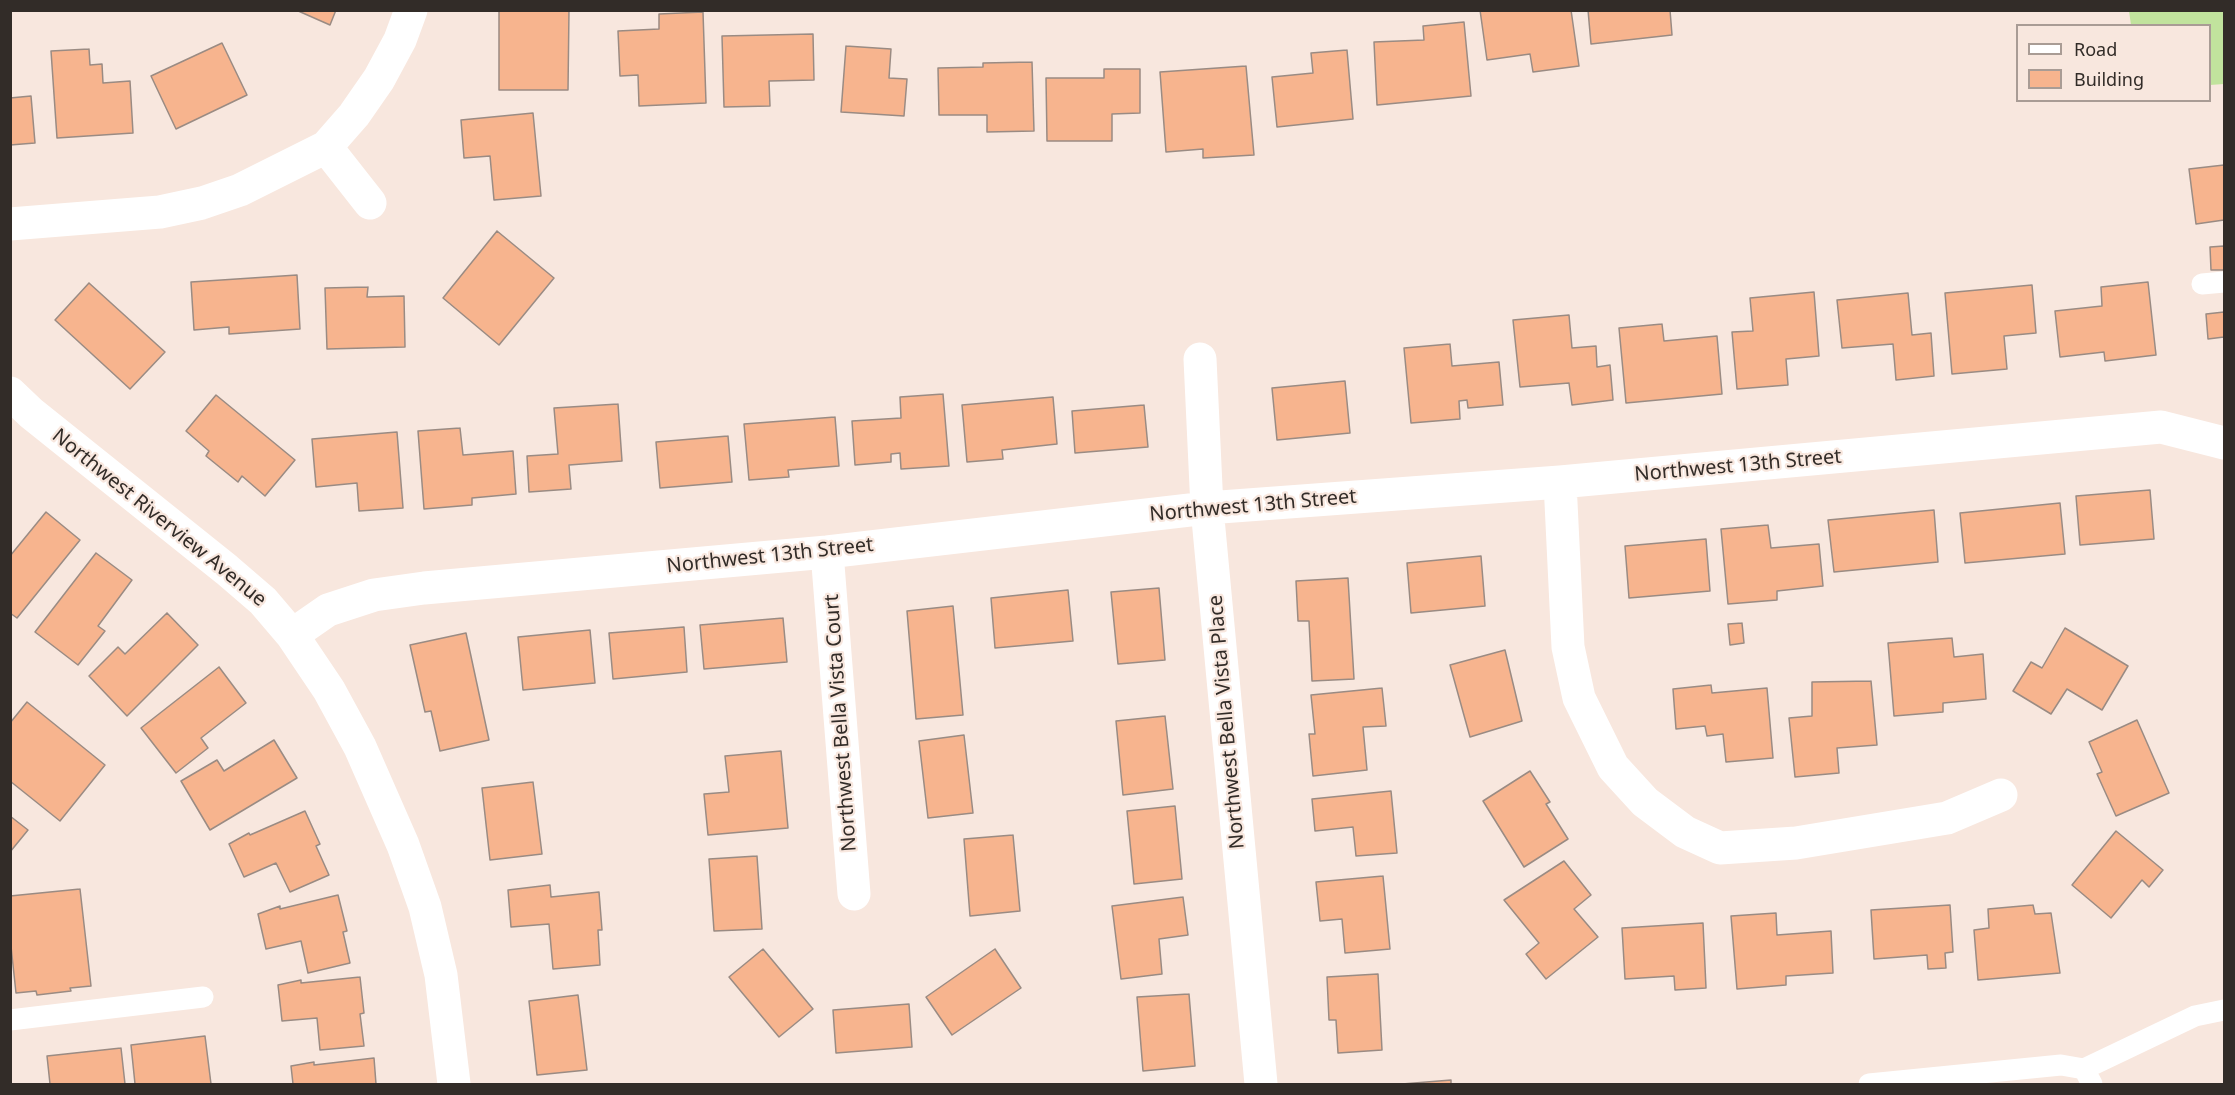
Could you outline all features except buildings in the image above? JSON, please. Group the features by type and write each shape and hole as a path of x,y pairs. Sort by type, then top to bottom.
{"street":[{"path":"10,224 160,212 202,203 240,190 326,147 354,115 379,79 400,40 411,10"},
{"path":"326,147 370,203"},
{"name":"Northwest Bella Vista Place","path":"1200,358 1207,508 1261,1084"},
{"name":"Northwest Riverview Avenue","path":"10,393 31,413 263,601 292,635 329,690 360,747 407,855 425,907 441,975 454,1084"},
{"name":"Northwest 13th Street","path":"292,635 328,610 374,595 424,588 827,552 1207,508 1560,482 2161,427 2224,443"},
{"path":"1560,482 1568,647 1579,698 1613,767 1645,802 1685,832 1720,848 1796,843 1947,818 2001,795"},
{"name":"Northwest Bella Vista Court","path":"827,552 854,894"}],"lane":[{"path":"2202,284 2224,282"},
{"path":"10,1020 203,997"},
{"path":"1869,1084 1900,1083 2061,1065 2088,1077 2195,1016 2224,1010"}],"green space":[{"path":"2129,11 2224,11 2224,84 2211,85 2211,24 2131,24"}]}
